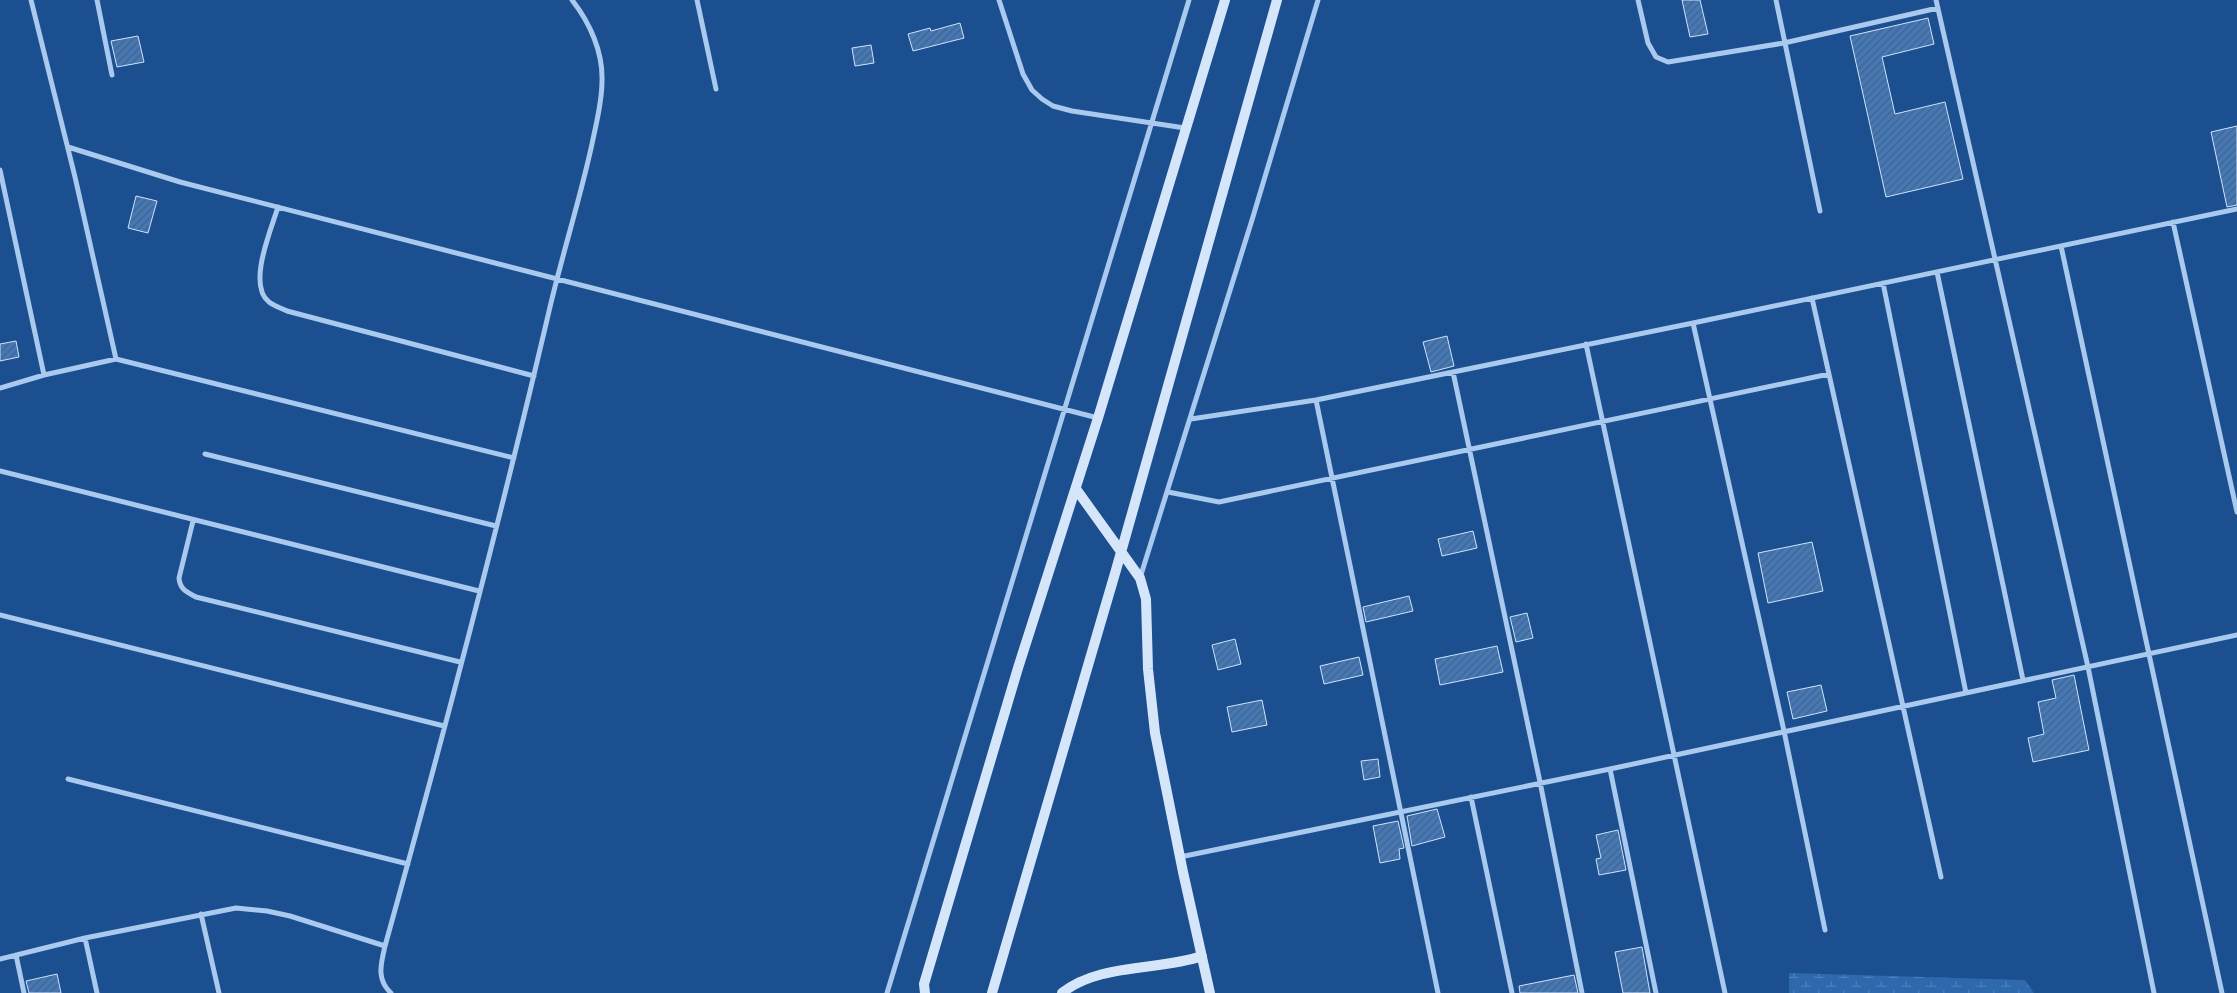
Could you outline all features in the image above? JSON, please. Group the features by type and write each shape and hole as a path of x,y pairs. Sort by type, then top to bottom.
{"street":[{"path":"31,0 68,147 116,360"},
{"path":"97,0 112,75"},
{"path":"391,993 384,986 380,977 385,946 514,458 556,280 581,196 601,100 602,80 592,32 572,0"},
{"path":"696,0 716,89"},
{"path":"999,0 1023,74 1032,90 1042,99 1054,106 1072,111 1185,128"},
{"path":"887,993 1066,410 1189,0"},
{"path":"926,993 924,984 1015,677 1098,418 1224,0"},
{"path":"992,993 1120,553 1277,0"},
{"path":"1140,578 1191,419 1318,0"},
{"path":"1638,0 1648,43 1656,57 1668,62 1784,43 1938,8"},
{"path":"1776,0 1820,211"},
{"path":"1936,0 2088,667 2154,993"},
{"path":"68,147 173,180 1098,418"},
{"path":"0,170 44,375"},
{"path":"278,207 260,271 259,283 268,301 287,311 534,376"},
{"path":"1191,419 1316,400 2237,209"},
{"path":"2173,222 2237,512"},
{"path":"2061,246 2222,993"},
{"path":"1937,272 2023,680"},
{"path":"1883,283 1966,693"},
{"path":"1812,298 1941,877"},
{"path":"1693,323 1784,731 1825,930"},
{"path":"1586,344 1725,993"},
{"path":"0,388 44,375 116,360 514,458"},
{"path":"1453,372 1540,782 1582,993"},
{"path":"1168,492 1218,502 1829,374"},
{"path":"1316,400 1402,810 1438,993"},
{"path":"205,454 496,526"},
{"path":"0,471 193,521 479,591"},
{"path":"1076,488 1120,553 1140,578 1146,598 1148,669 1155,732 1210,993"},
{"path":"193,521 179,578 180,586 185,592 196,597 460,662"},
{"path":"0,615 444,726"},
{"path":"1180,857 2237,635"},
{"path":"1610,768 1656,993"},
{"path":"68,779 408,864"},
{"path":"1471,797 1512,993"},
{"path":"0,959 84,938 236,908 267,910 385,946"},
{"path":"201,914 219,993"},
{"path":"84,938 97,993"},
{"path":"16,955 24,993"},
{"path":"1062,993 1084,981 1107,974 1185,962 1202,956"}],"green space":[{"path":"1789,973 2025,980 2034,993 1789,993"}],"building":[{"path":"1682,0 1700,0 1708,34 1690,37"},
{"path":"1928,18 1934,44 1882,57 1895,114 1945,102 1963,179 1886,197 1850,36"},
{"path":"960,23 964,38 913,51 908,34 930,28 931,31"},
{"path":"138,36 144,62 117,67 111,41"},
{"path":"871,45 874,63 855,66 852,48"},
{"path":"2237,126 2237,205 2227,207 2211,132"},
{"path":"136,196 157,201 148,233 128,228"},
{"path":"1447,336 1454,366 1431,372 1423,342"},
{"path":"16,341 19,357 0,361 0,344"},
{"path":"1473,531 1477,548 1442,556 1438,539"},
{"path":"1812,542 1823,591 1768,603 1758,553"},
{"path":"1409,596 1413,611 1366,622 1363,607"},
{"path":"1527,613 1533,638 1516,642 1510,617"},
{"path":"1235,639 1241,664 1218,670 1212,645"},
{"path":"1497,646 1503,672 1440,685 1435,659"},
{"path":"1359,657 1363,675 1324,684 1320,666"},
{"path":"2074,675 2089,750 2033,762 2028,738 2044,734 2038,702 2056,698 2052,680"},
{"path":"1821,685 1827,711 1793,719 1787,692"},
{"path":"1262,700 1267,725 1232,732 1227,707"},
{"path":"1378,759 1380,777 1364,780 1361,761"},
{"path":"1437,809 1445,837 1412,846 1407,816"},
{"path":"1398,821 1404,848 1399,849 1400,859 1380,863 1373,826"},
{"path":"1618,830 1626,870 1599,875 1596,859 1601,858 1596,835"},
{"path":"1642,947 1650,993 1623,993 1615,952"},
{"path":"57,974 61,993 29,993 26,981"},
{"path":"1574,975 1578,993 1520,993 1519,986"}]}
